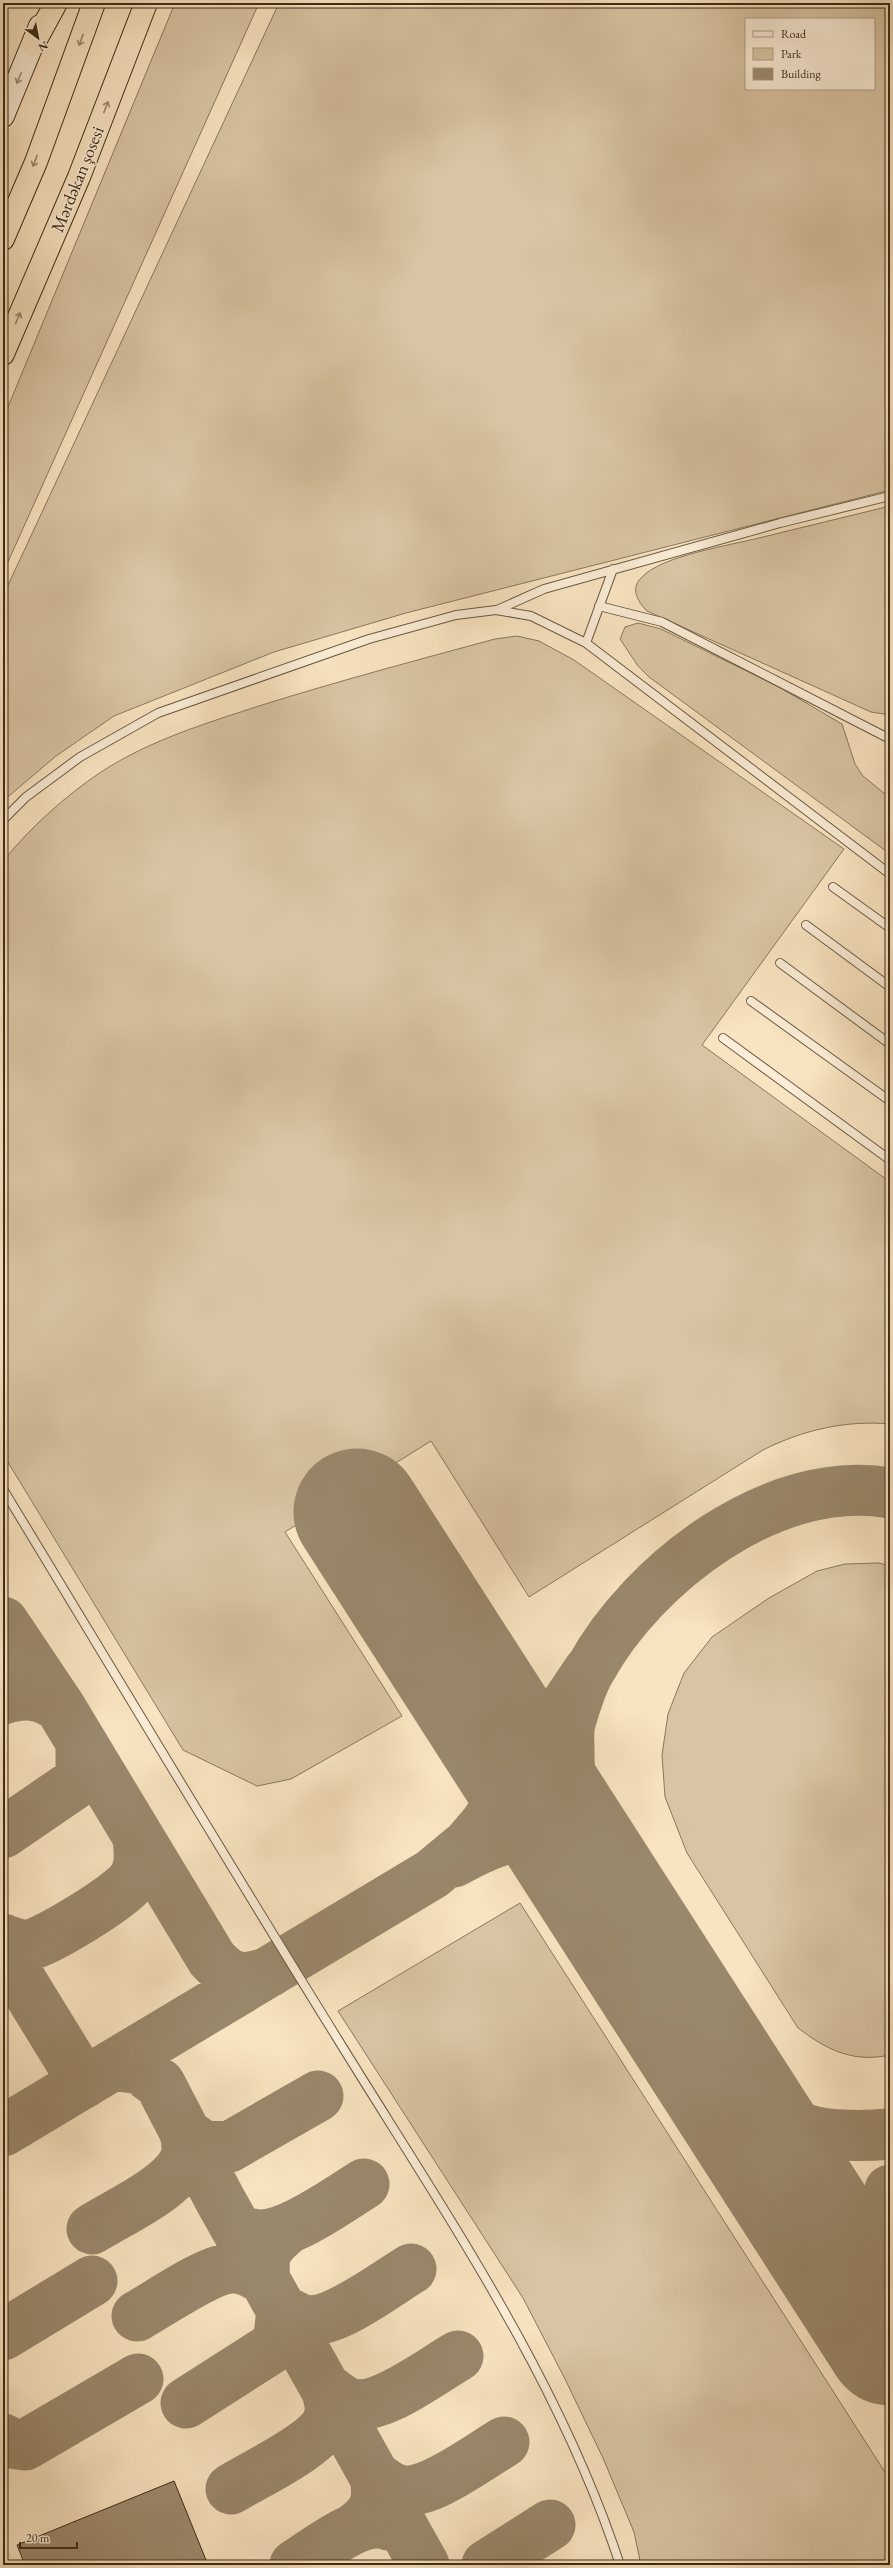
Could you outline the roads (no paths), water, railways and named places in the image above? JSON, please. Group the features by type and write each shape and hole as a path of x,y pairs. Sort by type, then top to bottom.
{"highway":[{"path":"33,45 56,3"},
{"path":"3,239 36,162 94,3"},
{"name":"Mərdəkan şosesi","path":"3,354 79,177 146,3"}],"street":[{"path":"3,116 50,3"}],"lane":[{"path":"3,820 26,797 80,757 158,713 369,639 456,615 496,610 544,589 780,523 890,496"},
{"path":"586,643 614,569"},
{"path":"599,606 662,622 890,739"},
{"path":"496,610 531,616 586,643 890,874"},
{"path":"833,887 890,928"},
{"path":"806,925 890,987"},
{"path":"780,963 890,1044"},
{"path":"751,1001 890,1101"},
{"path":"723,1038 890,1160"},
{"path":"3,1489 288,1960 507,2315 559,2418 606,2523 620,2565"}]}
